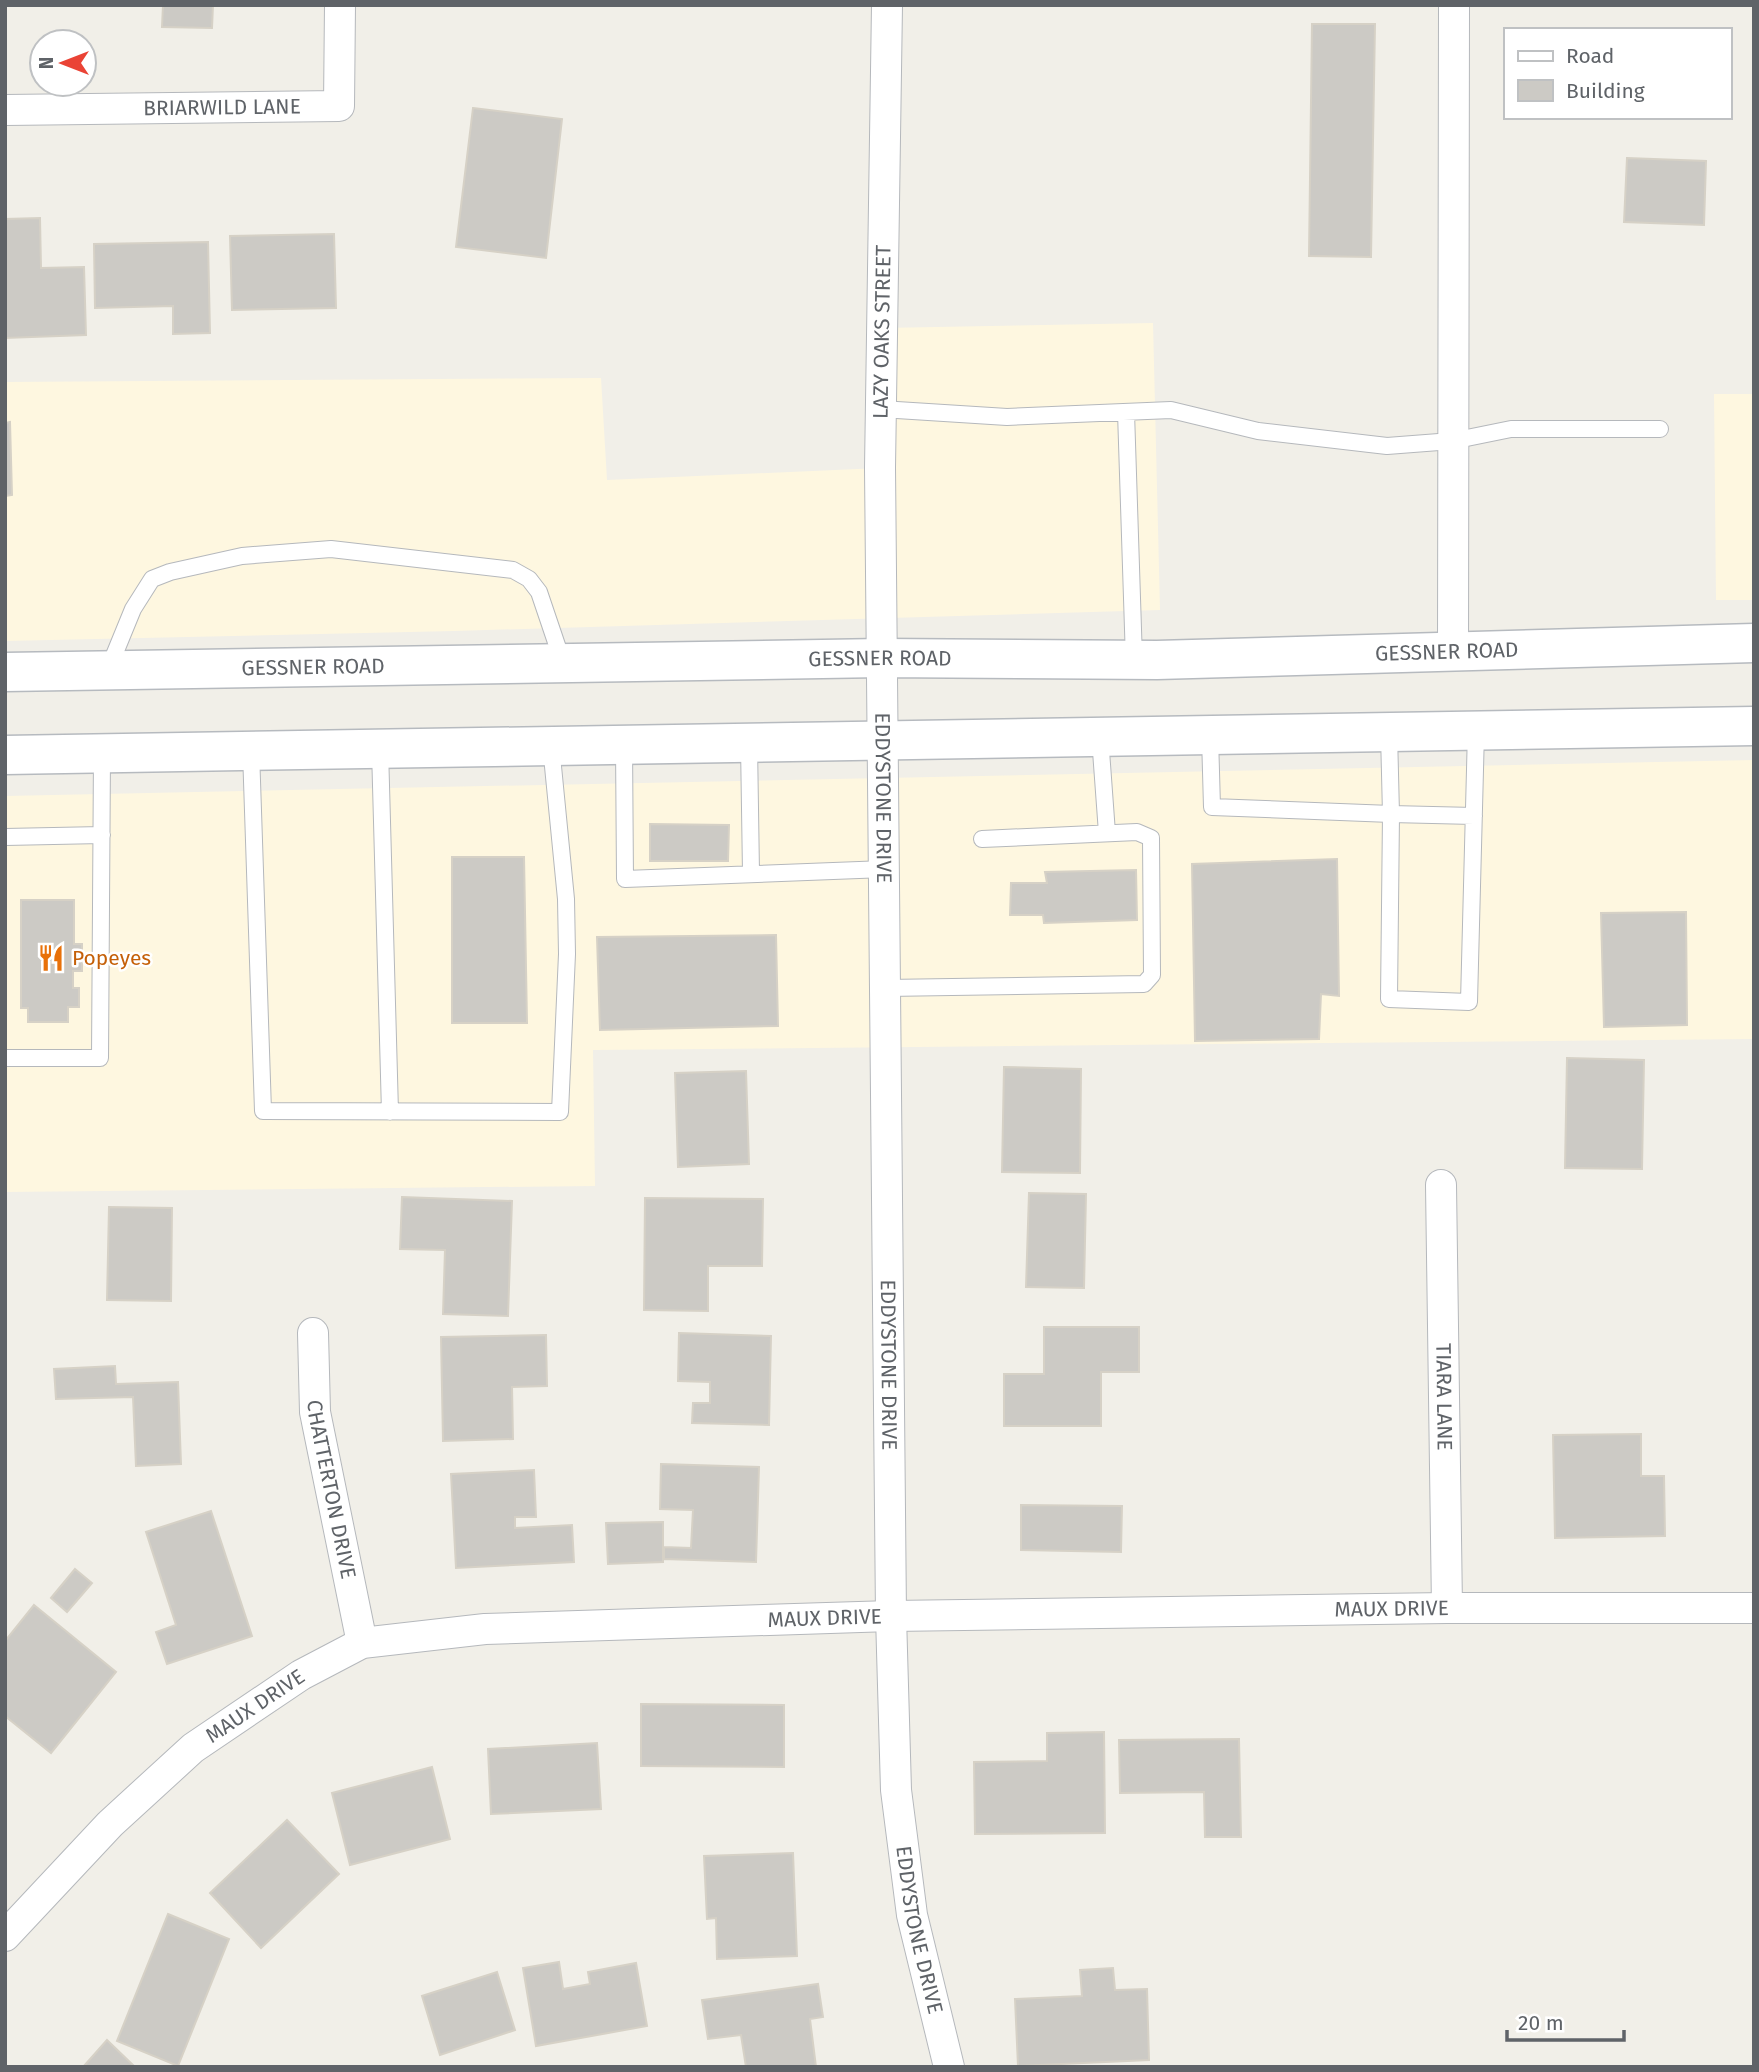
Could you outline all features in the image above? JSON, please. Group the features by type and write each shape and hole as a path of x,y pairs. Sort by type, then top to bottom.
{"main road":[{"name":"GESSNER ROAD","path":"5,672 882,658 1134,660 1754,643"},
{"path":"5,755 1754,726"}],"street":[{"name":"BRIARWILD LANE","path":"5,110 339,106 340,5"},
{"name":"LAZY OAKS STREET","path":"882,658 881,409 887,5"},
{"path":"1453,651 1454,5"},
{"name":"EDDYSTONE DRIVE","path":"882,658 891,1616 896,1790 912,1915 949,2067"},
{"name":"TIARA LANE","path":"1441,1185 1447,1608"},
{"name":"CHATTERTON DRIVE","path":"313,1333 315,1412 362,1643"},
{"name":"MAUX DRIVE","path":"5,1936 110,1824 193,1748 300,1675 362,1643 485,1629 891,1616 1447,1608 1754,1608"}],"lane":[{"path":"881,409 1007,417 1171,410 1258,431 1387,446 1452,440 1511,429 1660,429"},
{"path":"1126,412 1134,660"},
{"path":"108,670 133,609 152,579 170,572 242,556 331,549 513,570 529,579 540,592 564,663"},
{"path":"1389,733 1389,999 1469,1002 1476,731"},
{"path":"1210,736 1212,807 1474,816"},
{"path":"1100,737 1107,833"},
{"path":"749,744 751,873"},
{"path":"624,745 625,879 885,869"},
{"path":"251,751 263,1111 560,1112 567,954 566,912 551,746"},
{"path":"380,749 390,1112"},
{"path":"5,1058 100,1058 102,754"},
{"path":"886,988 1144,984 1152,975 1151,838 1137,832 982,839"},
{"path":"5,837 102,835"}],"shaded area":[{"path":"1153,323 1160,610 5,641 5,382 601,378 607,480 880,468 882,328"},
{"path":"1714,394 1754,394 1754,600 1716,600"},
{"path":"1754,760 1754,1039 593,1050 595,1186 5,1192 5,796"}],"building":[{"path":"163,5 213,5 212,28 162,27"},
{"path":"1312,24 1375,24 1371,257 1309,256"},
{"path":"473,108 562,119 546,258 456,247"},
{"path":"1627,158 1706,161 1704,225 1624,222"},
{"path":"40,218 41,268 84,267 86,335 5,338 5,219"},
{"path":"334,234 336,308 232,310 230,236"},
{"path":"208,242 210,333 173,334 173,306 95,308 94,244"},
{"path":"10,422 12,495 5,496 5,423"},
{"path":"650,824 729,825 728,861 650,861"},
{"path":"452,857 524,857 527,1023 452,1023"},
{"path":"1337,859 1339,996 1321,994 1319,1039 1195,1041 1192,864"},
{"path":"1136,870 1137,920 1044,923 1043,915 1010,915 1011,883 1047,883 1045,872"},
{"name":"Popeyes","path":"21,900 74,900 74,944 82,944 82,971 73,971 73,988 79,988 79,1007 68,1007 68,1022 28,1022 28,1008 21,1008"},
{"path":"1686,912 1687,1025 1604,1027 1601,913"},
{"path":"776,935 778,1026 600,1030 597,937"},
{"path":"1567,1058 1644,1060 1642,1169 1565,1168"},
{"path":"1004,1067 1081,1069 1080,1173 1002,1172"},
{"path":"746,1071 749,1164 678,1167 675,1073"},
{"path":"1029,1193 1086,1194 1084,1288 1026,1287"},
{"path":"402,1197 512,1201 508,1316 443,1314 445,1250 400,1249"},
{"path":"645,1198 763,1199 762,1266 708,1266 708,1311 644,1310"},
{"path":"109,1207 172,1208 171,1301 107,1300"},
{"path":"1044,1327 1139,1327 1139,1372 1101,1372 1101,1426 1004,1426 1004,1374 1044,1374"},
{"path":"679,1333 771,1336 769,1425 692,1423 693,1403 710,1403 710,1382 678,1381"},
{"path":"546,1335 547,1386 512,1387 513,1439 443,1441 441,1337"},
{"path":"115,1366 116,1384 178,1382 181,1464 136,1466 133,1397 56,1399 54,1369"},
{"path":"1641,1434 1641,1476 1664,1476 1665,1536 1555,1538 1553,1435"},
{"path":"661,1464 759,1467 756,1562 664,1559 664,1547 691,1548 693,1510 660,1509"},
{"path":"534,1470 536,1517 515,1517 515,1528 572,1525 574,1562 456,1568 451,1474"},
{"path":"1021,1505 1122,1506 1121,1552 1021,1550"},
{"path":"211,1511 252,1636 167,1664 156,1632 176,1625 146,1532"},
{"path":"663,1522 663,1562 608,1564 606,1523"},
{"path":"75,1569 92,1583 67,1612 51,1598"},
{"path":"34,1605 116,1672 51,1753 5,1716 5,1641"},
{"path":"641,1704 784,1705 784,1767 641,1766"},
{"path":"1104,1732 1105,1833 975,1834 974,1762 1047,1761 1047,1733"},
{"path":"1239,1739 1241,1837 1205,1837 1204,1792 1120,1793 1119,1740"},
{"path":"597,1743 601,1809 491,1814 488,1749"},
{"path":"432,1767 450,1839 350,1865 332,1793"},
{"path":"287,1820 339,1874 261,1948 210,1893"},
{"path":"793,1853 797,1956 717,1959 716,1918 707,1919 704,1856"},
{"path":"168,1914 229,1939 178,2066 117,2041"},
{"path":"559,1962 563,1989 590,1984 588,1972 636,1963 647,2026 536,2046 523,1968"},
{"path":"1113,1968 1115,1990 1147,1989 1149,2060 1018,2066 1015,1999 1082,1996 1080,1970"},
{"path":"497,1972 515,2030 440,2055 422,1996"},
{"path":"818,1984 823,2017 810,2019 816,2067 746,2067 741,2035 708,2039 702,2000"},
{"path":"107,2040 135,2067 83,2067"}],"place":[{"name":"Popeyes","path":"51,958"}]}
